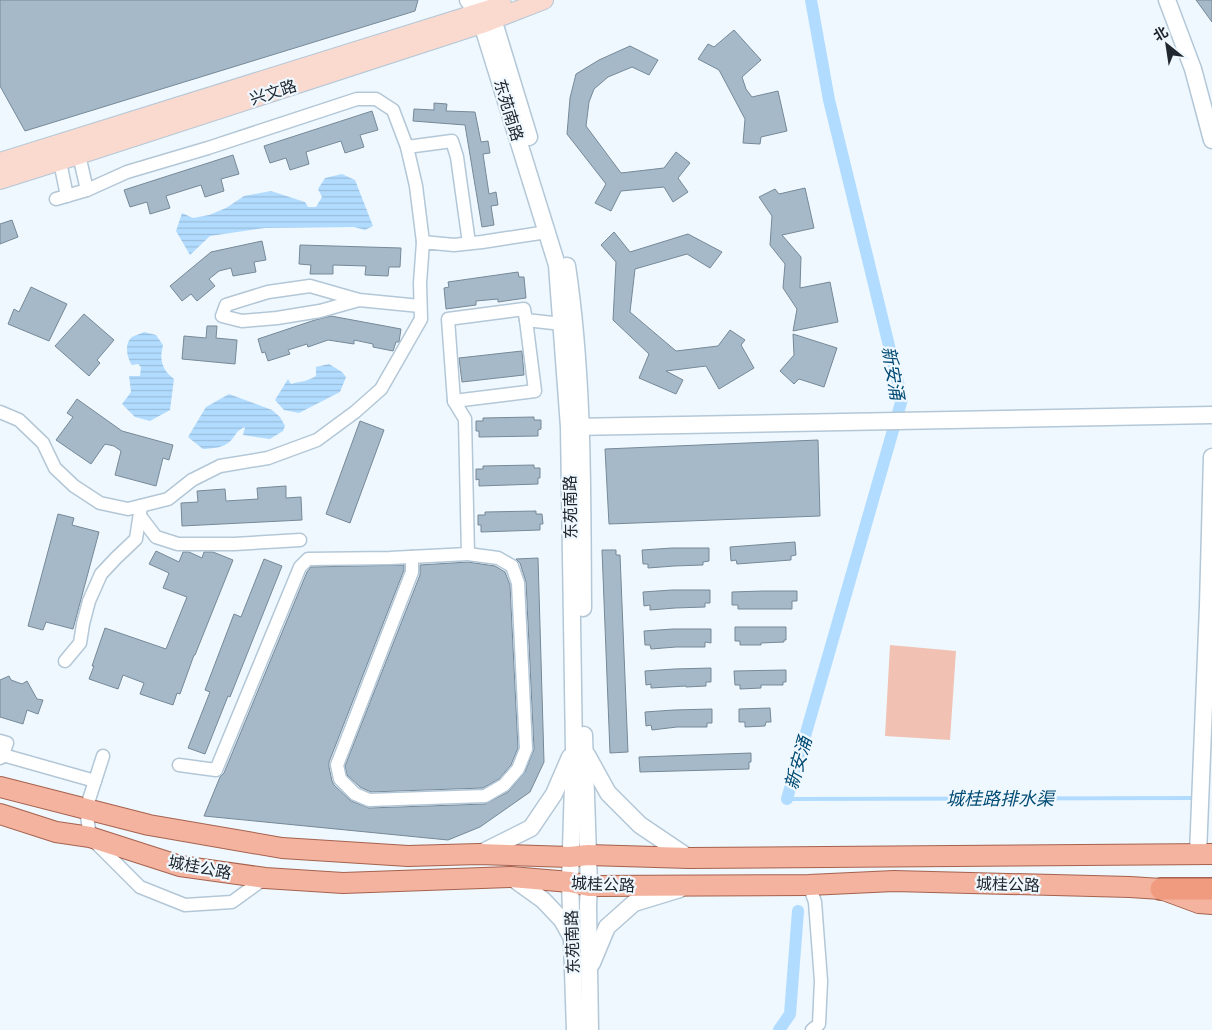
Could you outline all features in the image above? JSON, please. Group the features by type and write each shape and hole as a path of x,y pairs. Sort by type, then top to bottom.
{"highway":[{"path":"1161,889 1212,889"}],"main road":[{"name":"兴文路","path":"0,180 79,156 512,0"},
{"name":"兴文路","path":"0,162 483,11 544,0"},
{"name":"城桂公路","path":"0,787 149,825 282,848 408,856 479,854 689,858 1205,854"},
{"name":"城桂公路","path":"0,814 56,832 90,837 180,866 265,878 343,883 511,877 580,884 693,886 809,885 894,880 1161,889 1199,903 1212,904"}],"street":[{"path":"1167,0 1193,69 1212,140"},
{"name":"东苑南路","path":"483,11 558,265 562,324 575,427"},
{"name":"东苑南路","path":"483,11 567,263 573,306 580,884 572,939 575,1030"},
{"path":"0,412 19,420 43,443 54,468 74,486 100,503 141,511 168,499 192,480 220,466 268,458 317,440 355,412 381,389 421,319 420,283 423,242 416,186 407,147 393,110 376,99 357,99 208,148 127,172 87,190 62,198 60,162"},
{"path":"407,147 452,141 457,157 469,243"},
{"path":"79,156 87,190"},
{"path":"423,242 454,245 547,232"},
{"path":"359,300 320,311 277,318 242,321 222,316 226,305 268,292 310,286 359,300 420,306"},
{"path":"454,401 535,391 524,309 448,319 454,401 465,419 468,554"},
{"path":"526,320 562,324"},
{"path":"575,427 1212,415"},
{"path":"1205,854 1200,801 1212,457"},
{"path":"141,511 156,537 178,544 234,544 300,540"},
{"path":"65,661 80,643 89,601 101,574 136,539 141,511"},
{"path":"179,765 216,770 300,566 308,558 468,554 498,558 512,566 518,583 526,749 518,769 504,785 485,796 369,800 355,794 340,779 337,765 412,572 412,556"},
{"path":"0,741 7,743 1,757 95,781"},
{"path":"479,854 531,828 554,794 579,751 608,793 640,825 689,858"},
{"path":"103,756 86,809 90,837 140,887 185,905 232,902 265,878"},
{"path":"511,877 543,900 562,920 572,939"},
{"name":"东苑南路","path":"580,884 588,905 590,1030"},
{"path":"809,885 815,902 821,981 819,1024 812,1030"},
{"path":"589,969 607,926 634,903 693,886"}],"shaded area":[{"path":"890,645 956,651 950,740 885,736"}],"water":[{"path":"342,174 355,180 373,226 365,230 354,227 265,228 210,236 190,255 176,231 182,213 193,218 209,215 226,208 244,196 271,191 305,202 308,207 316,207 322,197 318,189 325,178"},
{"path":"144,332 156,335 163,345 162,364 174,379 170,410 150,421 135,417 122,404 131,392 129,376 140,376 141,367 138,364 132,365 130,362 127,351 128,343 132,337"},
{"path":"329,364 342,372 346,377 340,392 299,413 284,410 275,400 288,379 291,384 309,379 316,376 316,367"},
{"path":"229,394 272,410 280,417 285,426 283,431 270,439 243,435 245,427 238,431 224,446 203,449 188,437 206,407"}],"building":[{"path":"0,0 418,0 415,11 25,131 0,86"},
{"path":"1196,0 1212,0 1212,22"},
{"path":"734,30 761,60 742,77 746,89 752,97 778,91 787,131 761,137 760,144 743,143 745,119 719,70 698,59 708,44 714,47"},
{"path":"630,46 658,60 649,75 632,67 608,77 594,89 589,102 586,126 621,173 664,168 676,152 690,163 678,178 688,192 673,202 664,187 621,191 611,211 595,203 606,184 567,134 570,98 576,74 599,60"},
{"path":"434,103 447,104 446,111 475,112 481,142 488,141 490,153 483,154 489,194 496,192 498,205 491,206 494,225 482,227 465,125 413,121 414,109 434,110"},
{"path":"372,111 378,130 360,135 364,147 345,153 341,141 306,152 309,164 290,170 286,158 270,163 264,146"},
{"path":"233,155 239,174 221,179 224,191 205,197 201,185 166,196 170,208 150,214 147,202 130,207 124,190"},
{"path":"805,188 814,228 782,235 801,257 800,288 830,282 838,322 793,331 797,309 783,288 785,264 770,245 772,216 759,197 775,189 779,194"},
{"path":"12,220 18,237 0,244 0,224"},
{"path":"614,232 630,252 688,234 722,252 710,268 687,254 635,269 630,312 676,351 718,346 730,330 745,340 741,345 754,368 719,389 706,366 666,371 683,380 676,394 639,378 649,354 613,320 616,262 601,245"},
{"path":"262,241 266,260 254,262 256,272 233,276 231,268 219,271 209,279 215,286 197,301 191,294 182,301 170,286 211,252"},
{"path":"300,245 401,248 400,267 389,267 388,276 365,275 366,266 333,265 333,274 310,274 311,265 299,264"},
{"path":"518,272 519,277 524,277 526,298 498,302 498,299 476,301 476,305 446,309 444,288 449,287 448,282"},
{"path":"31,287 67,304 49,341 8,324 14,309 19,312"},
{"path":"84,314 114,340 97,360 100,363 89,376 55,346"},
{"path":"331,316 401,329 399,342 396,342 393,351 373,347 373,344 354,340 354,344 328,340 308,347 307,344 288,350 290,354 268,361 265,352 262,353 258,339"},
{"path":"207,326 217,326 216,338 237,340 235,364 182,359 184,336 206,338"},
{"path":"793,334 837,348 824,387 799,379 794,384 780,371 794,355"},
{"path":"522,351 524,375 462,382 459,358"},
{"path":"77,399 122,431 173,445 169,460 163,458 156,486 115,475 121,451 114,446 105,444 91,464 56,440 73,417 67,413"},
{"path":"534,417 534,420 541,420 541,429 538,430 538,436 479,437 479,431 476,431 476,421 483,421 483,418"},
{"path":"360,421 384,430 350,523 326,514"},
{"path":"818,440 820,516 609,524 605,449"},
{"path":"534,465 534,468 540,468 538,484 479,486 479,479 476,480 476,469 483,469 483,466"},
{"path":"286,486 286,498 301,497 302,520 182,526 181,503 198,502 197,491 225,489 226,501 258,499 257,488"},
{"path":"536,511 536,514 542,514 543,524 540,524 540,530 481,532 481,525 478,525 478,515 485,515 485,512"},
{"path":"58,514 74,518 72,525 99,532 73,629 46,622 43,630 28,626"},
{"path":"795,542 796,555 791,556 791,560 737,564 736,560 731,561 730,547"},
{"path":"709,548 709,561 703,562 703,565 648,568 648,564 643,564 642,550"},
{"path":"602,550 616,550 616,555 620,555 628,752 610,753"},
{"path":"156,551 179,562 183,552 189,552 202,558 204,552 213,552 233,560 180,694 177,693 173,705 140,694 144,683 123,675 118,689 89,679 105,628 166,649 187,597 163,588 169,573 149,564"},
{"path":"538,558 544,762 530,792 480,827 448,840 204,816 220,777 224,773 307,572 311,567 404,565 404,570 329,762 334,785 351,801 369,808 485,804 508,792 525,772 534,749 526,582 520,563 516,559"},
{"path":"264,559 282,566 230,697 228,696 205,754 188,748 210,692 205,690 234,614 241,617"},
{"path":"468,562 495,566 505,572 510,585 518,748 511,765 499,779 483,788 371,792 360,787 347,775 345,766 420,575 420,565"},
{"path":"710,590 710,603 705,603 705,607 650,610 650,605 644,606 643,592"},
{"path":"797,591 797,601 792,601 792,609 738,609 738,605 732,605 732,592"},
{"path":"735,627 786,627 786,640 784,642 761,643 761,645 740,645 740,641 735,641"},
{"path":"711,629 711,643 705,642 705,647 651,649 650,645 645,645 644,631"},
{"path":"711,668 711,682 706,682 706,686 651,688 651,684 646,685 645,671"},
{"path":"786,670 786,682 783,682 783,685 761,685 761,688 740,689 740,685 735,685 734,671"},
{"path":"9,676 11,680 22,684 27,681 37,699 43,700 38,714 27,710 23,724 0,717 0,680"},
{"path":"770,708 771,722 766,722 765,726 745,727 745,722 739,722 739,709"},
{"path":"712,709 712,723 707,723 707,727 677,727 652,730 651,725 646,726 645,712"},
{"path":"751,753 749,769 640,772 639,757"}],"waterway":[{"name":"新安涌","path":"787,799 902,399 829,100 811,0"},
{"name":"城桂路排水渠","path":"787,799 1197,798"},
{"path":"779,1030 790,1014 798,911"}]}
